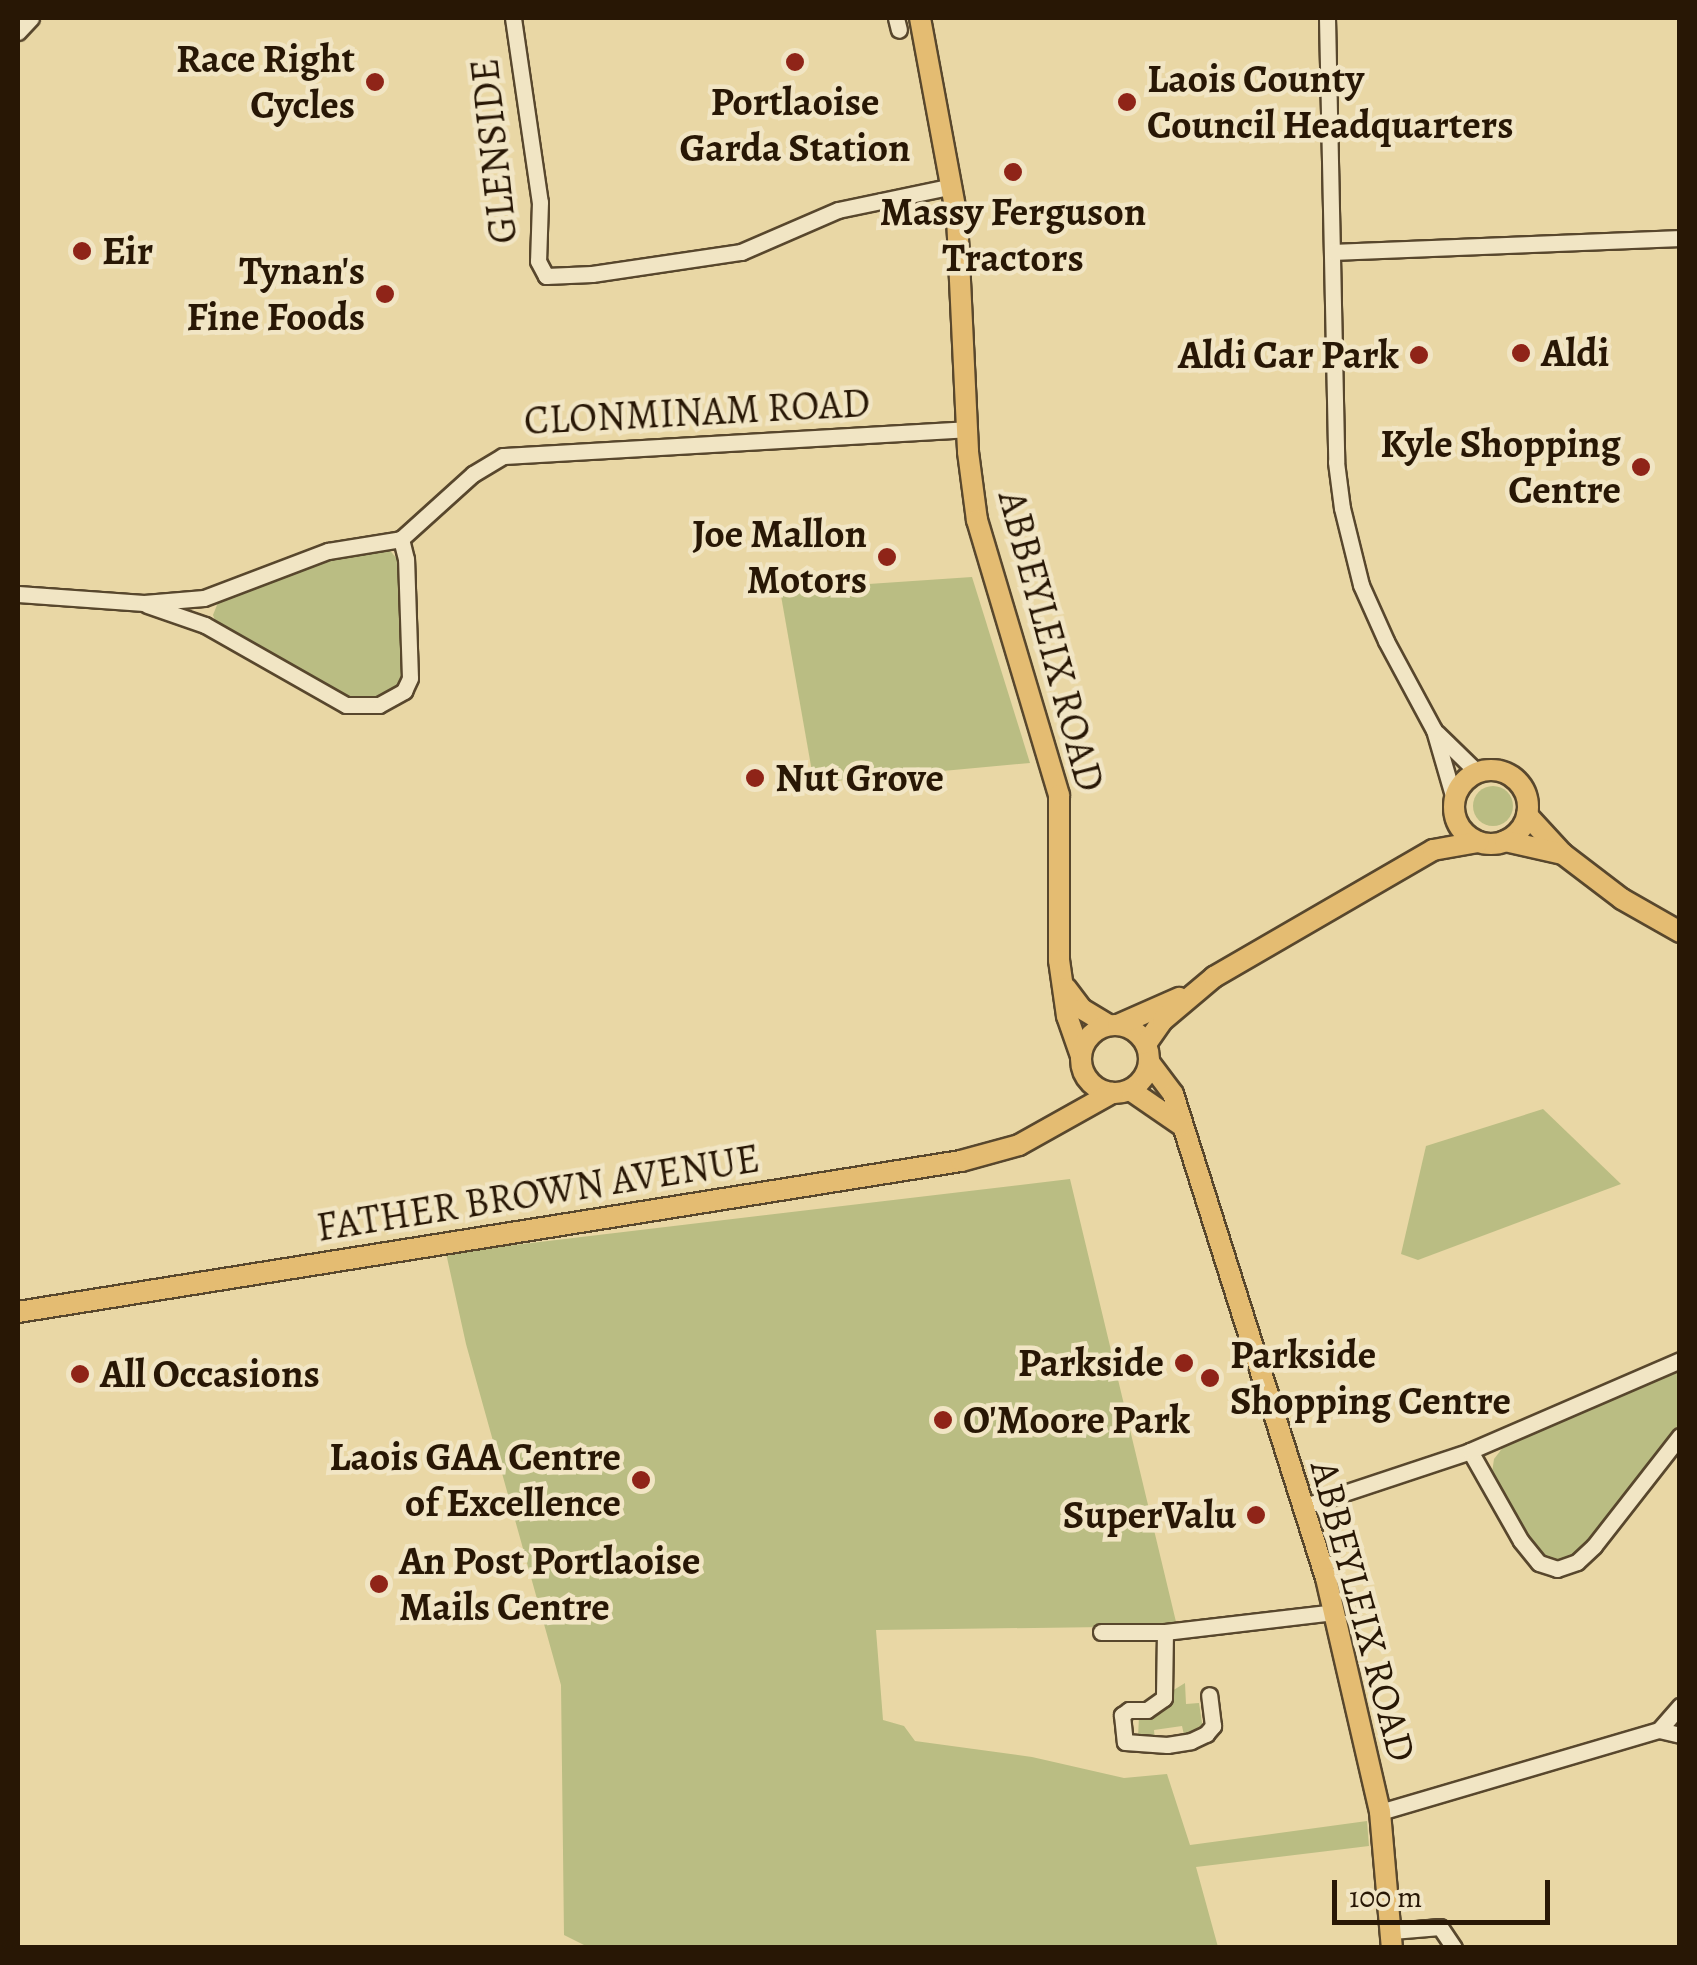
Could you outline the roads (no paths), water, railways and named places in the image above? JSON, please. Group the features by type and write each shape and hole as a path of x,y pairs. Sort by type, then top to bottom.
{"main road":[{"name":"ABBEYLEIX ROAD","path":"920,18 953,186 966,335 967,429 982,541 1060,795 1058,930 1068,1016 1082,1065"},
{"path":"1433,850 1455,808 1462,783 1477,772 1495,770 1518,782 1527,798 1527,816 1519,831 1504,842"},
{"path":"1455,808 1464,832 1478,842"},
{"path":"1527,816 1563,854 1622,899 1680,932"},
{"path":"1062,1118 1092,1033 1190,994 1433,850 1504,842 1563,854"},
{"path":"1064,986 1082,1009 1134,1031 1148,1053"},
{"path":"1121,1091 1143,1078 1148,1053 1190,994"},
{"name":"ABBEYLEIX ROAD","path":"1148,1053 1173,1094 1334,1612 1380,1812 1392,1939"},
{"path":"1082,1065 1096,1087 1121,1091 1159,1106 1182,1127"},
{"name":"FATHER BROWN AVENUE","path":"18,1312 961,1161 1019,1145 1062,1118 1121,1091"}],"street":[{"path":"18,32 31,18"},
{"name":"GLENSIDE","path":"512,18 540,202 538,261 546,276 611,272 741,252 838,210 953,186"},
{"path":"1327,18 1340,497 1361,585 1386,642 1434,730 1455,808"},
{"path":"1333,252 1680,238"},
{"name":"CLONMINAM ROAD","path":"400,539 473,474 503,456 967,429"},
{"path":"18,594 144,603 204,598 328,550 400,539 411,664 404,691 393,701 346,705 205,625 144,603"},
{"path":"204,598 205,625"},
{"path":"1434,730 1477,772"},
{"path":"1302,1506 1470,1451 1680,1360"},
{"path":"1470,1451 1521,1541 1539,1562 1557,1570 1577,1562 1594,1546 1680,1436"},
{"path":"1102,1632 1165,1632 1334,1612"},
{"path":"1165,1632 1164,1698 1147,1710 1129,1710 1122,1716 1126,1742 1191,1742 1206,1734 1212,1726 1208,1695"},
{"path":"1659,1730 1680,1706"},
{"path":"1380,1812 1659,1730 1680,1735"},
{"path":"1392,1939 1440,1927 1454,1948"}],"place":[{"name":"Portlaoise Garda Station","path":"795,62"},
{"name":"Race Right Cycles","path":"375,82"},
{"name":"Laois County Council Headquarters","path":"1127,102"},
{"name":"Massy Ferguson Tractors","path":"1013,172"},
{"name":"Eir","path":"82,251"},
{"name":"Tynan's Fine Foods","path":"385,294"},
{"name":"Aldi","path":"1521,353"},
{"name":"Aldi Car Park","path":"1419,355"},
{"name":"Kyle Shopping Centre","path":"1641,467"},
{"name":"Joe Mallon Motors","path":"887,557"},
{"name":"Nut Grove","path":"755,778"},
{"name":"Parkside","path":"1184,1363"},
{"name":"All Occasions","path":"80,1374"},
{"name":"Parkside Shopping Centre","path":"1210,1378"},
{"name":"O'Moore Park","path":"943,1420"},
{"name":"Laois GAA Centre of Excellence","path":"641,1480"},
{"name":"SuperValu","path":"1256,1515"},
{"name":"An Post Portlaoise Mails Centre","path":"379,1584"}]}
